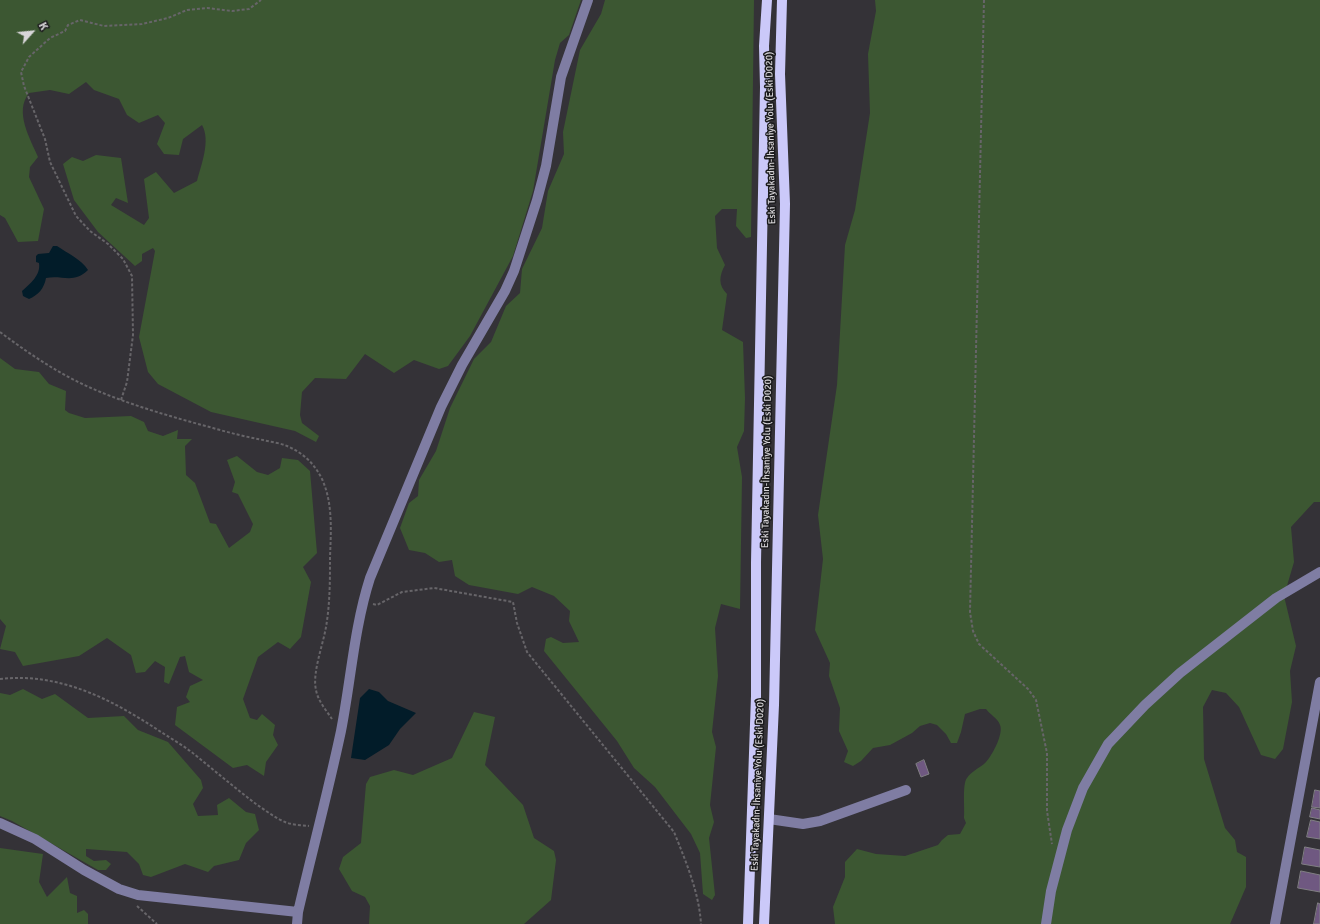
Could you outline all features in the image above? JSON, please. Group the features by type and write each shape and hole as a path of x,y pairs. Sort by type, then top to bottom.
{"main road":[{"name":"Eski Tayakadın-İhsaniye Yolu (Eski D020)","path":"748,924 756,696 756,562 765,88 764,46 767,0"},
{"name":"Eski Tayakadın-İhsaniye Yolu (Eski D020)","path":"764,924 774,705 785,212 780,74 782,0"}],"street":[{"path":"297,924 298,912 341,731 362,602 375,566 441,407 462,365 505,291 514,271 537,200 546,166 561,77 588,0"},
{"path":"1046,924 1051,891 1067,830 1083,788 1108,744 1145,705 1180,673 1276,598 1320,572"},
{"path":"1274,924 1320,682"},
{"path":"769,819 803,824 820,821 906,790"},
{"path":"0,823 30,836 84,870 119,889 138,895 298,912"}],"path":[{"path":"121,400 127,382 133,335 132,276 123,259 108,244 90,231 76,216 50,162 45,139 24,86 21,72 29,57 50,38 65,31 68,25 80,20 104,26 142,24 168,18 188,10 207,8 232,11 249,9 260,0"},
{"path":"984,0 970,612 973,631 979,644 1028,690 1036,700 1048,752 1047,811 1053,849"},
{"path":"0,332 22,349 90,388 176,418 227,432 285,445 300,452 309,460 318,471 324,483 330,511 330,588 326,626 315,679 315,690 318,698 341,731"},
{"path":"362,602 377,605 402,592 434,588 512,602 516,623 527,652 674,832 688,866 700,908 701,924"},
{"path":"0,679 30,678 55,681 82,689 113,703 148,723 193,753 229,784 265,810 285,822 318,828"}],"green space":[{"path":"0,0 581,0 569,35 560,43 555,60 533,191 513,256 470,336 448,366 439,369 414,360 394,373 365,354 346,379 315,378 302,392 300,415 302,423 319,436 316,442 295,431 211,412 158,384 148,372 139,337 155,251 153,248 142,254 142,261 135,266 98,232 74,200 63,164 72,157 83,161 96,155 121,158 128,203 116,198 111,205 144,225 149,218 144,179 156,172 174,193 197,181 203,160 206,138 202,125 183,139 179,155 164,154 157,144 165,123 158,115 139,123 127,115 119,99 94,90 86,82 69,94 50,90 29,93 23,108 23,117 38,157 30,167 29,177 44,209 38,241 18,242 5,218 0,215"},
{"path":"605,0 754,0 751,237 746,238 736,226 737,209 722,209 715,216 717,248 725,265 720,280 724,291 727,294 722,330 743,342 745,398 744,431 737,447 742,477 740,609 721,604 715,628 718,676 712,732 716,747 710,805 714,822 709,838 715,895 712,900 703,894 700,853 691,834 655,787 634,768 617,741 544,651 546,639 551,637 563,643 579,642 569,621 570,611 554,596 532,587 518,594 469,585 455,576 452,560 439,562 425,553 409,550 400,528 409,503 418,496 419,480 436,451 450,408 474,359 491,342 506,306 520,293 522,269 542,228 548,191 564,154 563,132 580,50 601,14"},
{"path":"875,0 1320,0 1320,502 1314,502 1291,527 1294,562 1284,596 1296,646 1290,671 1292,702 1283,749 1275,759 1261,755 1239,707 1226,693 1212,690 1203,707 1204,759 1225,828 1235,840 1237,852 1246,857 1246,887 1230,924 835,924 833,907 845,877 845,862 857,849 876,854 905,856 938,845 948,835 960,834 966,823 964,818 965,781 990,757 999,740 1001,729 998,720 986,709 980,709 965,714 957,743 951,743 946,734 937,725 930,723 920,726 912,733 890,745 873,748 861,761 853,766 844,762 848,751 839,731 840,708 829,676 830,663 815,630 823,559 818,515 837,385 845,245 855,210 870,113 868,54 876,11"},
{"path":"0,358 15,369 39,372 49,384 66,391 65,410 69,413 85,418 131,416 144,422 148,431 163,436 178,430 177,439 192,439 185,446 186,475 195,483 210,523 216,524 229,548 250,532 253,524 238,494 232,492 235,482 227,460 237,456 257,472 268,475 280,468 282,458 298,460 310,471 317,553 303,567 311,582 301,637 290,649 278,642 258,657 243,699 250,718 257,720 262,714 275,725 273,735 278,745 266,762 264,776 247,765 233,768 175,725 177,707 190,702 186,697 190,686 203,680 189,672 185,656 180,657 169,684 164,682 165,667 155,661 145,672 136,673 131,655 107,638 79,656 23,666 15,652 0,649 6,626 0,619"},
{"path":"23,689 42,699 55,694 88,718 124,716 138,730 168,742 201,780 203,788 193,804 198,816 218,815 217,805 229,798 246,812 255,814 259,830 246,843 239,860 214,866 208,872 185,864 151,877 143,875 139,864 127,852 86,849 86,856 94,861 106,860 111,864 106,870 98,870 12,821 0,816 0,693 10,695"},
{"path":"474,712 495,717 485,765 523,805 534,838 554,851 556,860 551,900 524,924 369,924 370,906 365,897 352,891 339,869 343,857 361,843 366,784 370,777 394,770 413,775 452,758"},
{"path":"0,848 43,854 39,882 47,897 67,877 70,893 77,896 77,913 84,910 88,914 88,924 0,924"}],"water":[{"path":"53,246 57,246 74,256 88,270 78,277 73,278 46,278 42,288 35,296 29,299 23,296 22,291 37,275 39,263 36,262 36,256 38,254 49,253"},
{"path":"369,689 379,692 388,701 416,713 400,729 389,745 365,760 351,758 360,698"}],"building":[{"path":"924,760 929,774 921,777 916,764"},
{"path":"1315,790 1320,791 1320,808 1312,807"},
{"path":"1312,808 1320,810 1320,819 1310,817"},
{"path":"1311,820 1320,822 1320,839 1307,837"},
{"path":"1305,847 1320,850 1320,867 1302,864"},
{"path":"1301,871 1320,875 1320,892 1298,888"},
{"path":"1318,903 1320,904 1320,924 1314,924"}]}
